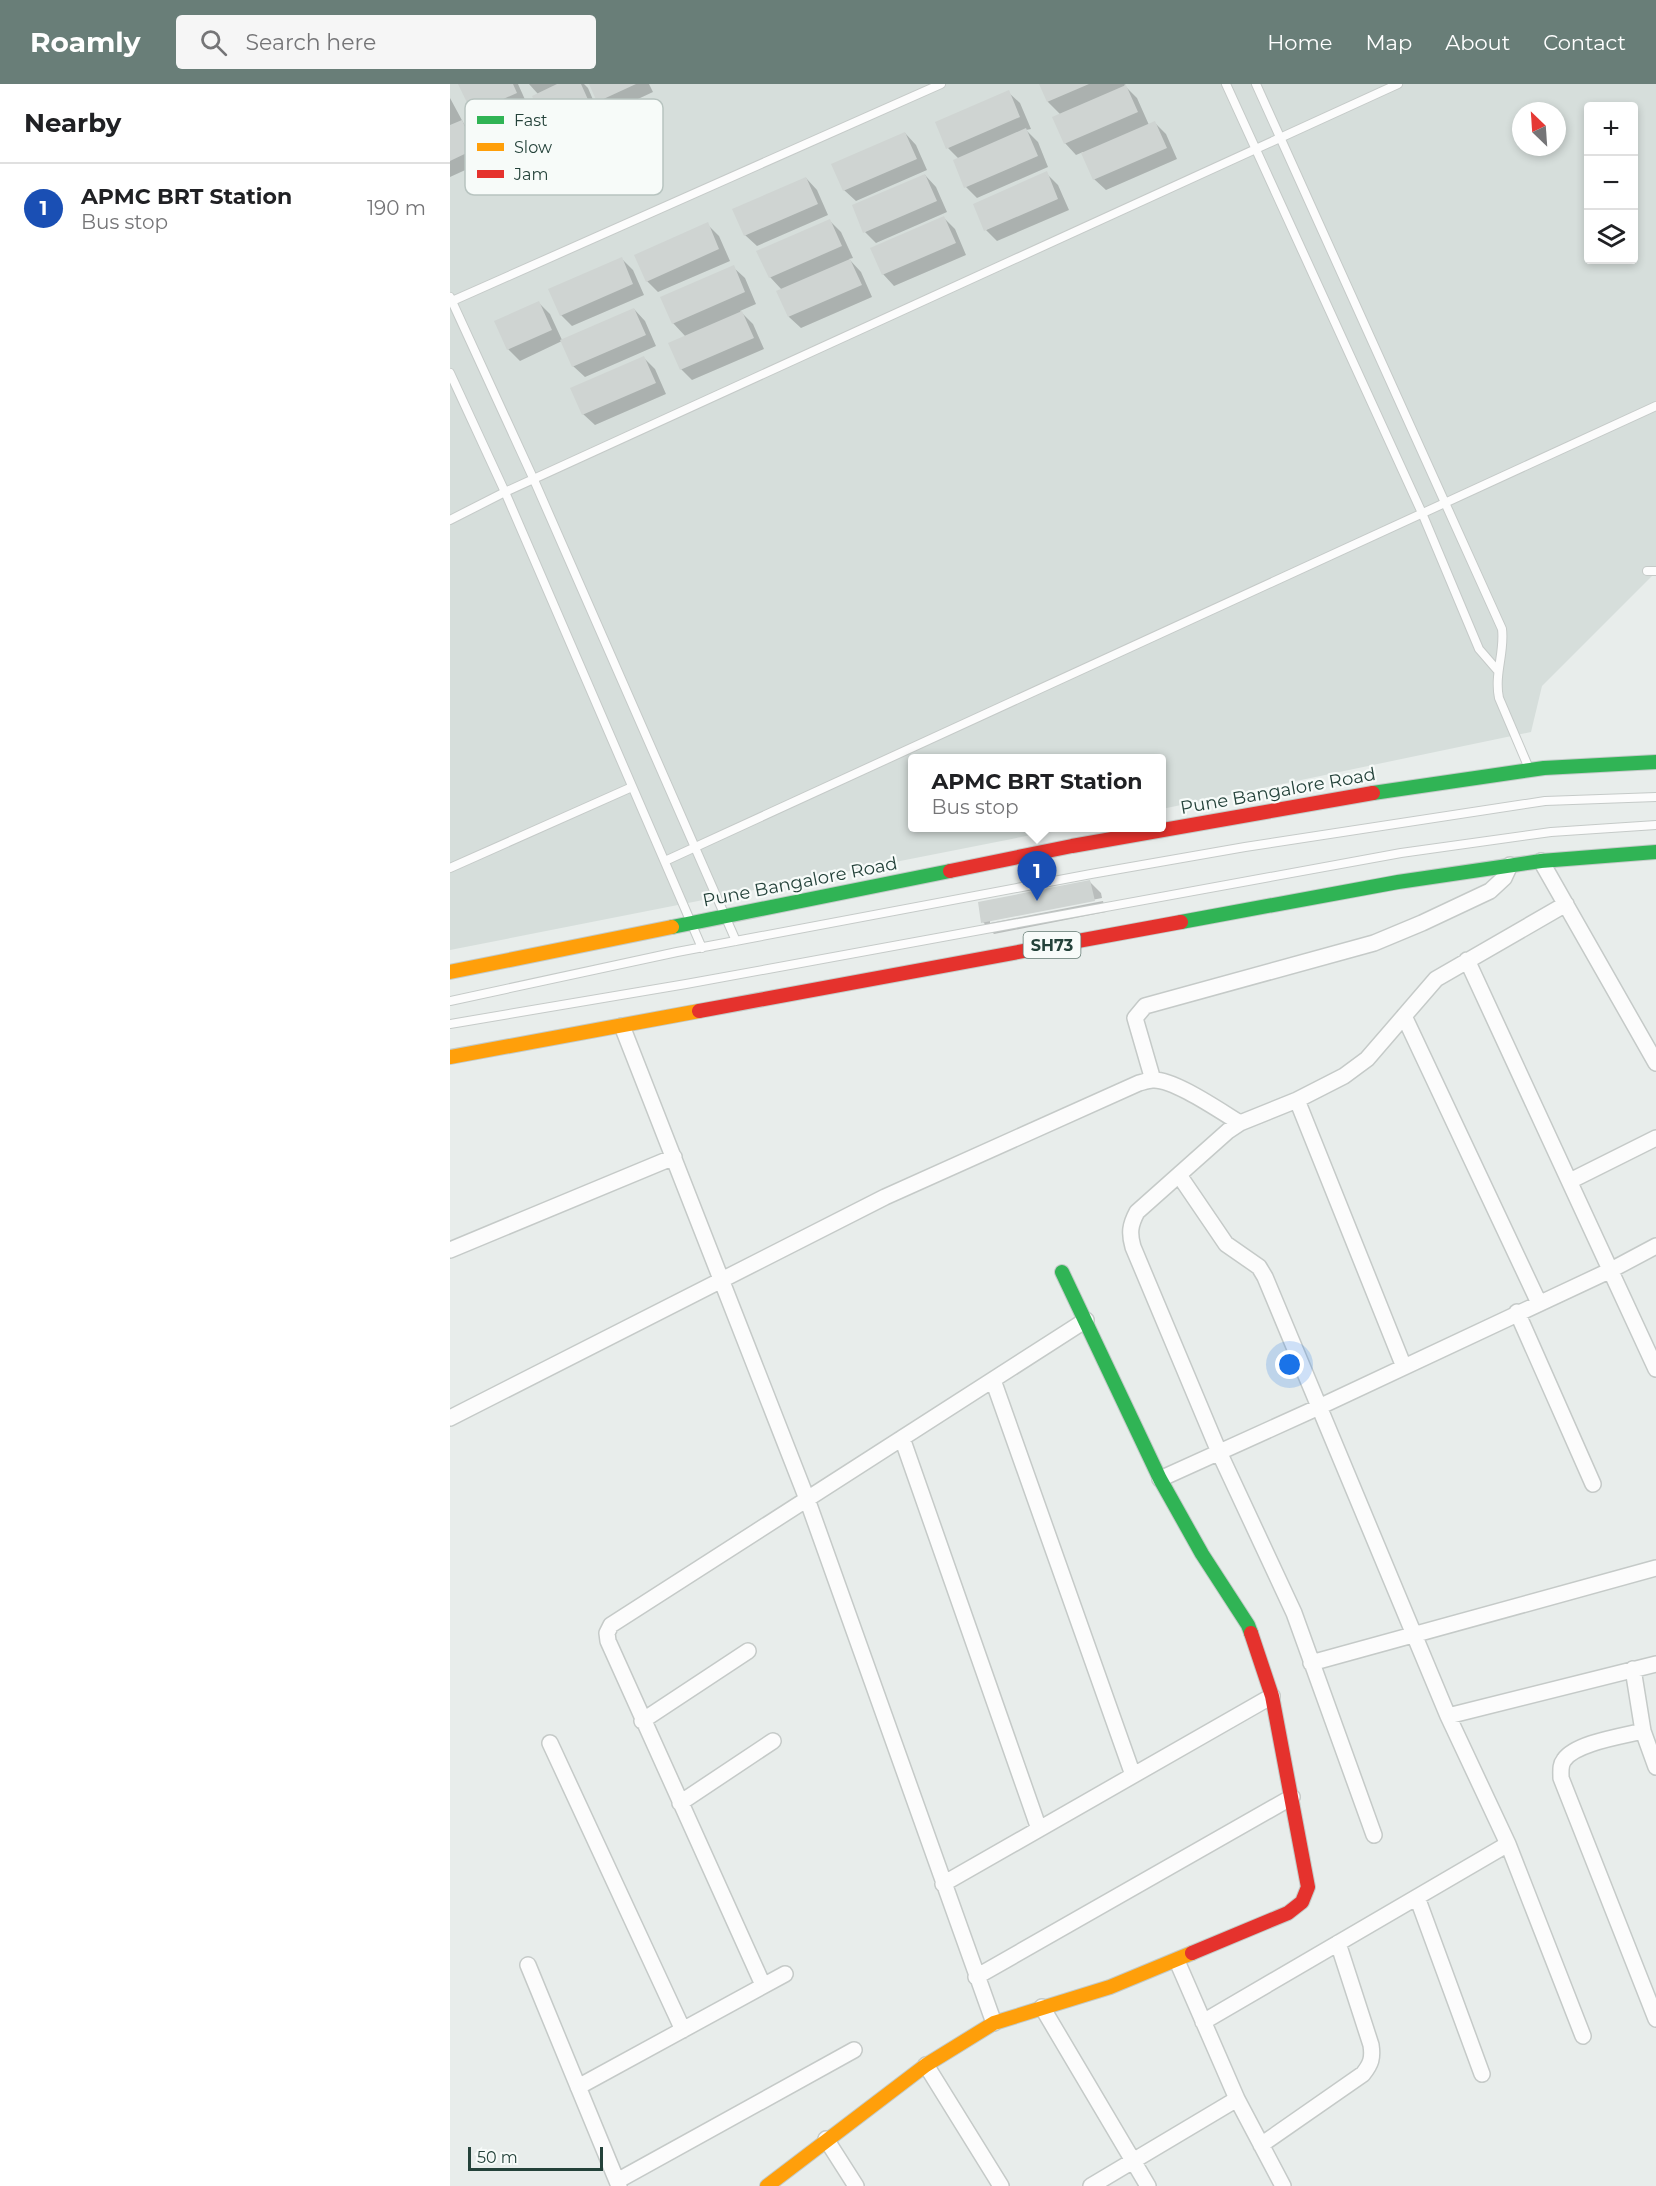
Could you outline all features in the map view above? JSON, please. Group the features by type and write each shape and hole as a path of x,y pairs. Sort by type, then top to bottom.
{"main road":[{"name":"Pune Bangalore Road","path":"1166,829 1388,790 1530,770 1656,762"},
{"name":"Pune Bangalore Road","path":"450,972 726,915 1151,832"},
{"name":"SH73","path":"450,1057 1398,882 1540,861 1656,852"},
{"path":"767,2186 926,2065 994,2023 1110,1987 1177,1961 1283,1916 1304,1902 1308,1887 1272,1696 1248,1625 1202,1554 1160,1479 1062,1272"}],"street":[{"path":"1540,861 1656,1063"},
{"path":"1153,1080 1135,1018 1145,1006 1374,943 1490,891 1504,878 1510,865"},
{"path":"1374,1835 1294,1612 1219,1452 1133,1247 1130,1234 1131,1223 1137,1212 1228,1131 1240,1123 1297,1100 1344,1076 1367,1059 1424,990 1436,979 1566,904"},
{"path":"1467,960 1656,1367"},
{"path":"1404,1016 1539,1303"},
{"path":"622,1026 807,1499 994,2023"},
{"path":"450,1418 885,1197 1139,1083 1153,1080 1164,1082 1181,1089 1240,1123"},
{"path":"1297,1100 1404,1366"},
{"path":"1570,1181 1656,1138"},
{"path":"450,1250 674,1157"},
{"path":"1179,1174 1226,1245 1259,1267 1265,1277 1448,1716 1508,1844 1583,2036"},
{"path":"1160,1479 1611,1270 1656,1246"},
{"path":"1517,1312 1593,1484"},
{"path":"763,1986 608,1641 607,1633 610,1625 1086,1320"},
{"path":"993,1380 1133,1775"},
{"path":"902,1438 1039,1829"},
{"path":"1311,1662 1656,1568"},
{"path":"642,1721 748,1652"},
{"path":"1448,1716 1656,1664"},
{"path":"1633,1670 1643,1731 1656,1767"},
{"path":"943,1884 1272,1696"},
{"path":"1643,1731 1582,1748 1564,1758 1560,1767 1561,1778 1656,2019"},
{"path":"680,1803 773,1741"},
{"path":"550,1743 683,2030"},
{"path":"976,1977 1292,1797"},
{"path":"1203,2022 1508,1844"},
{"path":"1417,1897 1482,2074"},
{"path":"1261,2145 1363,2074 1370,2066 1373,2056 1371,2045 1338,1943"},
{"path":"1177,1961 1237,2099 1283,2186"},
{"path":"528,1965 618,2183 854,2050"},
{"path":"578,2087 785,1974"},
{"path":"1042,2007 1148,2186"},
{"path":"926,2065 1000,2186"},
{"path":"1090,2186 1237,2099"},
{"path":"826,2139 856,2186"}],"lane":[{"path":"736,941 534,480 451,300 941,84"},
{"path":"1226,84 1422,513 1479,649 1498,671"},
{"path":"1256,84 1502,629 1504,640 1498,671 1499,698 1530,770"},
{"path":"450,520 505,492 1398,84"},
{"path":"450,373 505,492 702,948"},
{"path":"665,861 1656,406"},
{"path":"1647,571 1656,571"},
{"path":"450,868 632,787"},
{"path":"450,1001 736,941 1268,843 1545,801 1656,796"},
{"path":"450,1024 686,984 1401,853 1551,832 1656,825"}],"shaded area":[{"path":"450,84 1656,84 1656,572 1542,686 1531,732 1166,808 1166,754 908,754 908,832 1047,832 450,950"}],"building":[{"path":"458,84 513,84 517,93 504,99 465,99"},
{"path":"557,84 581,84 588,99 533,99 532,96"},
{"path":"589,84 636,84 604,99 596,99"},
{"path":"1039,84 1089,84 1047,102"},
{"path":"1126,85 1138,112 1064,144 1052,117"},
{"path":"1009,90 1020,117 946,149 935,122"},
{"path":"462,120 465,127 465,154 450,161 450,125"},
{"path":"1155,121 1167,148 1093,180 1081,153"},
{"path":"1026,128 1038,156 964,188 953,160"},
{"path":"905,132 917,159 843,191 831,164"},
{"path":"1047,171 1058,199 984,231 973,204"},
{"path":"925,174 937,201 863,233 852,205"},
{"path":"806,177 818,204 744,236 732,209"},
{"path":"944,216 956,243 882,275 870,248"},
{"path":"830,219 842,246 769,278 756,251"},
{"path":"708,222 719,249 646,282 634,255"},
{"path":"622,257 633,284 560,316 548,289"},
{"path":"850,259 862,285 788,317 776,291"},
{"path":"734,265 745,292 672,324 660,297"},
{"path":"539,301 552,330 507,350 494,321"},
{"path":"634,308 646,335 572,367 560,340"},
{"path":"742,311 754,338 680,370 668,343"},
{"path":"644,356 656,383 582,415 570,388"},
{"path":"1090,880 1095,901 981,923 978,902"}],"traffic: fast":[{"path":"1373,793 1544,768 1656,762"},
{"path":"1181,922 1398,882 1541,861 1656,852"},
{"path":"672,927 950,871"},
{"path":"1062,1272 1160,1479 1202,1554 1251,1633"}],"traffic: slow":[{"path":"450,972 672,927"},
{"path":"450,1057 699,1011"},
{"path":"767,2186 926,2065 994,2023 1110,1987 1192,1953"}],"traffic: jam":[{"path":"1166,829 1373,793"},
{"path":"950,871 1152,832"},
{"path":"699,1011 1181,922"},
{"path":"1192,1953 1288,1913 1302,1902 1308,1887 1272,1696 1251,1633"}],"place":[{"name":"APMC BRT Station","path":"1037,901"}]}
